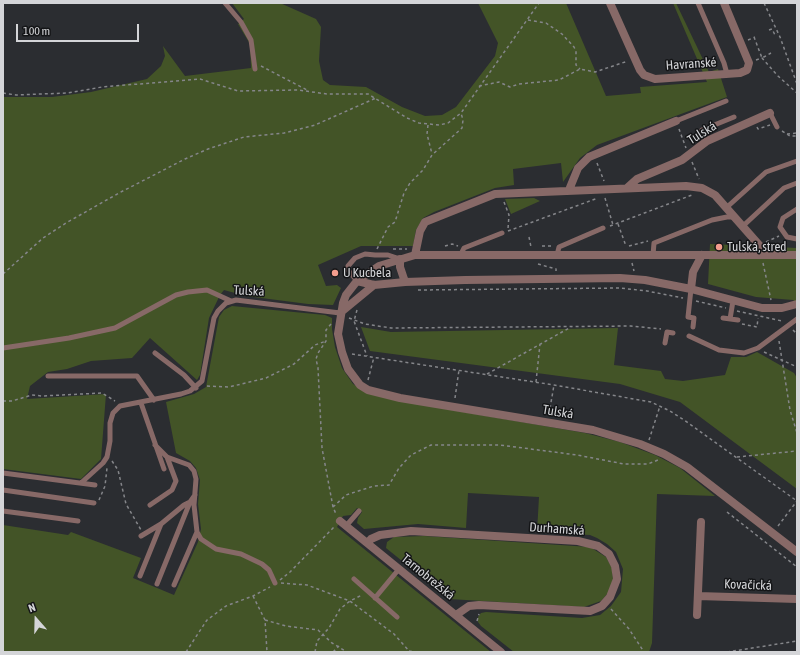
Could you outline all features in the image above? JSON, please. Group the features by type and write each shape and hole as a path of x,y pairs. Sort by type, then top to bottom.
{"street":[{"name":"Havranské","path":"610,3 640,70 644,75 655,79 727,74 744,72 749,66 749,63"},
{"path":"724,3 749,63"},
{"name":"Tulská","path":"627,188 637,179 682,160 707,141 770,114"},
{"name":"Tulská","path":"569,190 578,168 589,157 676,121"},
{"path":"415,255 420,231 425,222 500,193 569,190 606,193 627,188 686,186 702,188 715,196 743,226 765,256"},
{"name":"Tulská","path":"797,255 557,255 533,252 460,256 415,255 400,259 370,271 357,282 346,296 340,313 338,334 342,352 354,378 368,390 400,398 593,430 640,444 670,457 687,467 797,552"},
{"path":"692,289 693,272 702,255"},
{"path":"400,259 401,272 405,282"},
{"path":"357,282 374,285 405,282 560,278 634,279 692,289 760,308 773,309 796,304 797,314"},
{"path":"340,313 374,285"},
{"path":"697,615 701,522"},
{"name":"Tarnobrežská","path":"343,524 501,652"},
{"name":"Durhamská","path":"367,543 371,539 380,535 411,531 578,542 592,544 604,550 615,566 617,579 610,597 602,606 590,611 479,605 469,606 456,615"},
{"name":"Kovačická","path":"698,596 797,599"}],"lane":[{"path":"226,3 247,31 253,45 255,69"},
{"path":"698,3 724,63 727,74"},
{"path":"676,121 726,101"},
{"path":"770,114 776,125"},
{"path":"702,130 734,117"},
{"path":"719,123 723,133"},
{"path":"726,208 766,172 797,161"},
{"path":"743,226 784,188 797,183"},
{"path":"797,209 783,218 780,227 787,237 797,239"},
{"path":"653,255 654,243 712,220 735,217"},
{"path":"557,255 559,247 603,228"},
{"path":"460,256 464,248 502,233"},
{"name":"Tulská","path":"357,282 348,270 351,261 359,256 375,254 388,255 400,259"},
{"path":"692,289 688,317 694,318 693,327"},
{"path":"3,348 69,338 115,328 176,295 188,292 207,290 231,301"},
{"name":"Tulská","path":"196,388 202,381 205,374 214,318 222,306 231,301 340,313"},
{"path":"730,319 733,301"},
{"path":"723,318 738,320"},
{"path":"689,336 719,350 744,353 758,348 797,319"},
{"path":"665,342 667,332 673,333"},
{"path":"81,483 104,463 107,457 110,441 110,423 113,413 120,406 181,394 196,388 184,375 155,353"},
{"path":"48,376 137,376 154,400"},
{"path":"141,402 164,469"},
{"path":"150,505 172,490 176,481 167,457 155,445"},
{"path":"167,457 189,465 194,470 194,505 198,532 201,539 216,549 241,554 262,564 269,570 275,583"},
{"path":"3,473 95,485"},
{"path":"3,490 94,503"},
{"path":"157,584 190,502 195,495"},
{"path":"143,536 190,502"},
{"path":"3,511 78,521"},
{"path":"343,524 359,511"},
{"path":"140,576 161,524"},
{"path":"174,585 198,532"},
{"path":"375,598 399,569"},
{"path":"354,579 397,617"}],"path":[{"path":"3,93 16,95 67,92 102,87 142,85 200,79 238,91 298,90 327,94 368,94 407,118 428,125 448,123 461,114 539,3"},
{"path":"764,3 777,34 780,37 797,84"},
{"path":"528,20 546,22 562,34 576,51 576,65 580,69 595,72 630,60"},
{"path":"769,30 772,29 775,35 777,34"},
{"path":"748,40 754,37 762,58 797,94"},
{"path":"749,63 771,53"},
{"path":"255,60 262,67 283,76 309,91"},
{"path":"480,86 499,82 510,86 560,80 580,69"},
{"path":"3,274 43,238 66,223 118,193 185,159 208,149 244,138 284,133 315,125 376,98"},
{"path":"375,254 388,227 396,222 405,190 423,170 432,154 462,128 463,120 461,114"},
{"path":"428,125 427,134 432,154"},
{"path":"758,129 776,125 785,134 797,136"},
{"path":"681,133 686,147"},
{"path":"785,134 797,133"},
{"path":"596,160 606,193 613,225"},
{"path":"694,168 698,177"},
{"path":"502,233 606,193"},
{"path":"603,228 698,193"},
{"path":"502,198 509,215 508,231"},
{"path":"764,242 781,235"},
{"path":"529,236 536,263 556,269 556,274 560,274 560,278"},
{"path":"627,247 646,240 654,243"},
{"path":"765,256 772,304"},
{"path":"416,289 421,292 620,288 647,291 690,299 758,317 786,322"},
{"path":"747,325 757,327 760,308"},
{"path":"358,309 354,321 367,356"},
{"path":"186,652 207,620 226,606 254,596 275,583 290,572 343,524 333,507 321,440 318,368 316,359 326,341 326,330 340,313 354,321 377,327 391,328 643,326 664,330 667,332"},
{"path":"486,374 572,326"},
{"path":"791,328 797,334"},
{"path":"779,338 790,410 797,433"},
{"path":"196,388 210,386 229,387 266,378 294,364 315,345 326,341"},
{"path":"536,382 540,344"},
{"path":"761,349 797,368"},
{"path":"342,352 635,398 660,406 736,457 797,501 776,530"},
{"path":"368,390 367,380 370,377 374,357"},
{"path":"455,398 459,370"},
{"path":"549,414 554,385"},
{"path":"3,401 17,400 32,395 42,396 102,393 114,400 120,406"},
{"path":"649,441 660,406"},
{"path":"333,507 346,495 374,486 389,485 399,468 411,455 431,446 500,445 577,455 624,464 648,464 670,457"},
{"path":"736,457 797,451"},
{"path":"107,457 114,462 118,470 126,504 143,536"},
{"path":"94,503 100,498 105,486 108,469 104,463"},
{"path":"727,512 797,567"},
{"path":"275,583 306,585 350,601 394,634 410,652"},
{"path":"315,652 317,641 324,635 340,609 350,601 370,593"},
{"path":"254,596 265,620 268,652"},
{"path":"609,607 629,630 644,652"},
{"path":"478,623 477,617 480,612"},
{"path":"265,620 286,626 318,630 347,652"},
{"path":"727,652 797,641"},
{"path":"333,652 339,646"},
{"path":"407,650 415,652"}],"green space":[{"path":"232,3 280,3 316,19 321,27 319,61 323,80 330,85 366,87 402,107 425,116 442,115 456,107 495,56 498,43 478,3 566,3 606,96 641,93 640,87 707,82 673,3 676,3 709,72 718,69 727,97 597,145 580,158 563,182 561,163 513,169 514,185 495,188 434,212 423,218 416,230 413,246 361,246 318,265 326,286 337,285 341,288 333,305 308,304 246,296 224,290 209,318 200,375 197,380 150,338 132,358 91,361 67,369 48,372 30,386 27,399 106,394 101,459 81,479 3,469 3,97 52,97 91,92 147,79 161,66 165,56 163,46 185,76 251,68 250,44 238,24 244,19"},
{"path":"534,198 540,201 511,214 505,199"},
{"path":"710,244 797,248 797,303 793,300 756,297 708,284"},
{"path":"232,306 325,315 332,318 335,347 342,368 353,384 368,393 400,401 585,433 620,442 655,455 680,468 715,496 657,494 652,643 649,652 514,652 481,626 478,622 478,617 481,613 486,612 582,618 600,615 611,606 621,592 623,569 616,552 597,538 590,535 537,532 539,497 468,493 466,528 418,524 364,529 357,523 362,512 357,508 351,515 343,516 337,527 491,652 3,652 3,525 68,535 71,532 141,558 133,578 174,595 198,542 201,529 198,504 200,480 196,468 190,461 176,453 166,402 194,394 206,387 219,317 224,310"},
{"path":"361,327 391,332 618,328 614,365 661,371 665,379 683,381 725,375 731,357 746,357 757,352 794,373 797,378 797,489 680,402 620,384 370,351"},
{"path":"424,536 590,547 606,557 612,568 613,580 609,592 601,601 584,607 449,599 450,597 443,594 386,548 387,542 394,537"}],"place":[{"name":"Tulská, stred","path":"719,247"},
{"name":"U Kucbela","path":"335,273"}]}
